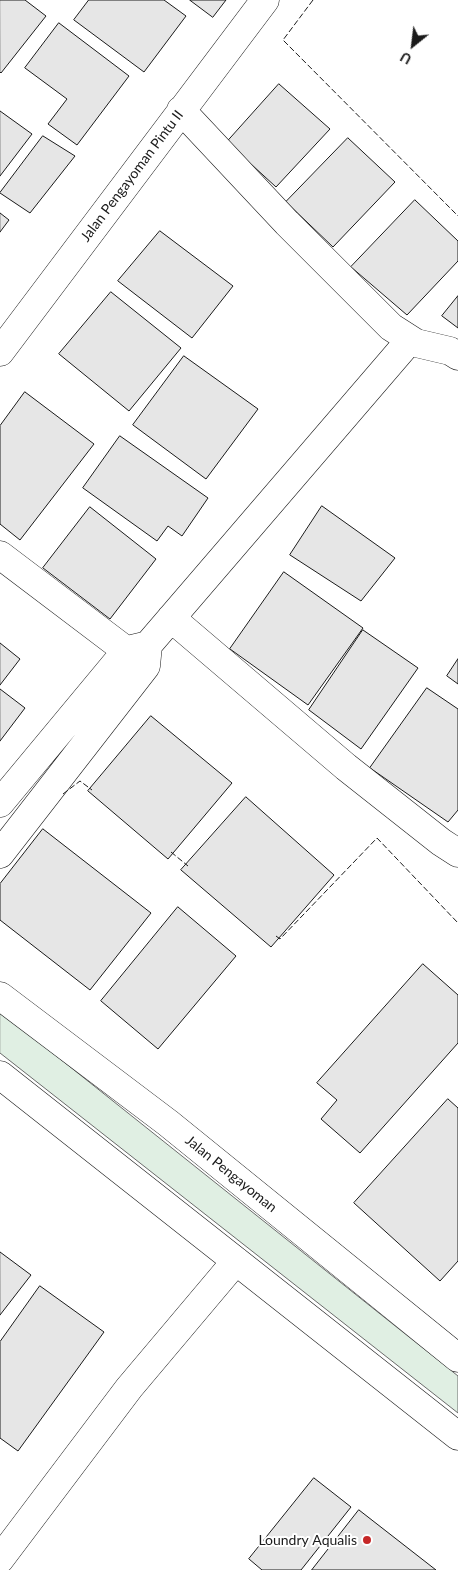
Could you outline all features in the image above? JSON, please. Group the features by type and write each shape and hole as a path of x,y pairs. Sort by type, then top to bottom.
{"street":[{"name":"Jalan Pengayoman Pintu II","path":"0,352 265,0"},
{"path":"181,110 287,223 391,327 410,340 450,351 458,356"},
{"path":"0,803 140,654 410,340"},
{"path":"0,555 140,654"},
{"path":"170,618 346,767 441,842 458,852"},
{"path":"0,854 140,654"},
{"name":"Jalan Pengayoman","path":"0,996 168,1123 458,1358"},
{"path":"0,1075 458,1436"},
{"path":"0,1559 129,1388 236,1261"}],"green space":[{"path":"0,1011 458,1376 458,1413 0,1053"}],"building":[{"path":"0,0 25,0 46,16 1,73 0,72"},
{"path":"89,0 164,0 186,16 144,72 74,20"},
{"path":"190,0 226,0 213,17"},
{"path":"59,23 129,76 77,145 48,124 67,99 25,68"},
{"path":"279,84 330,129 276,187 227,142"},
{"path":"0,111 32,134 0,176"},
{"path":"43,136 75,156 30,213 0,193"},
{"path":"348,138 395,182 333,247 286,202"},
{"path":"415,200 458,241 458,261 407,315 351,267"},
{"path":"0,213 9,220 0,232"},
{"path":"160,231 233,286 192,338 118,281"},
{"path":"111,292 181,348 129,411 59,354"},
{"path":"458,296 458,328 442,316"},
{"path":"184,356 258,409 206,479 133,425"},
{"path":"25,392 94,444 20,540 0,524 0,426"},
{"path":"120,436 208,498 182,536 168,526 157,541 83,488"},
{"path":"322,506 395,558 361,601 290,555"},
{"path":"90,507 156,559 110,619 43,568"},
{"path":"284,572 363,628 308,705 230,649"},
{"path":"363,630 418,668 361,749 309,710"},
{"path":"0,643 20,659 0,685"},
{"path":"458,659 458,684 447,676"},
{"path":"427,688 458,709 458,810 448,822 370,768"},
{"path":"0,689 25,708 0,741"},
{"path":"151,716 232,783 168,859 88,791"},
{"path":"246,797 334,875 271,947 181,870"},
{"path":"43,829 151,913 90,990 0,920 0,884"},
{"path":"178,907 236,956 158,1049 101,1001"},
{"path":"423,964 458,995 458,1043 360,1153 321,1119 337,1100 317,1083"},
{"path":"448,1099 458,1108 458,1261 440,1281 354,1203"},
{"path":"0,1252 31,1275 0,1315"},
{"path":"40,1286 104,1332 18,1451 0,1438 0,1342"},
{"path":"314,1478 351,1507 301,1570 262,1570 249,1559"},
{"name":"Loundry Aqualis","path":"359,1510 436,1570 312,1570"}],"fence":[{"path":"313,0 283,40 458,216"},
{"path":"63,794 80,781 92,790"},
{"path":"276,936 280,939 377,838 458,923"},
{"path":"171,852 188,866"}],"place":[{"name":"Loundry Aqualis","path":"367,1540"}]}
